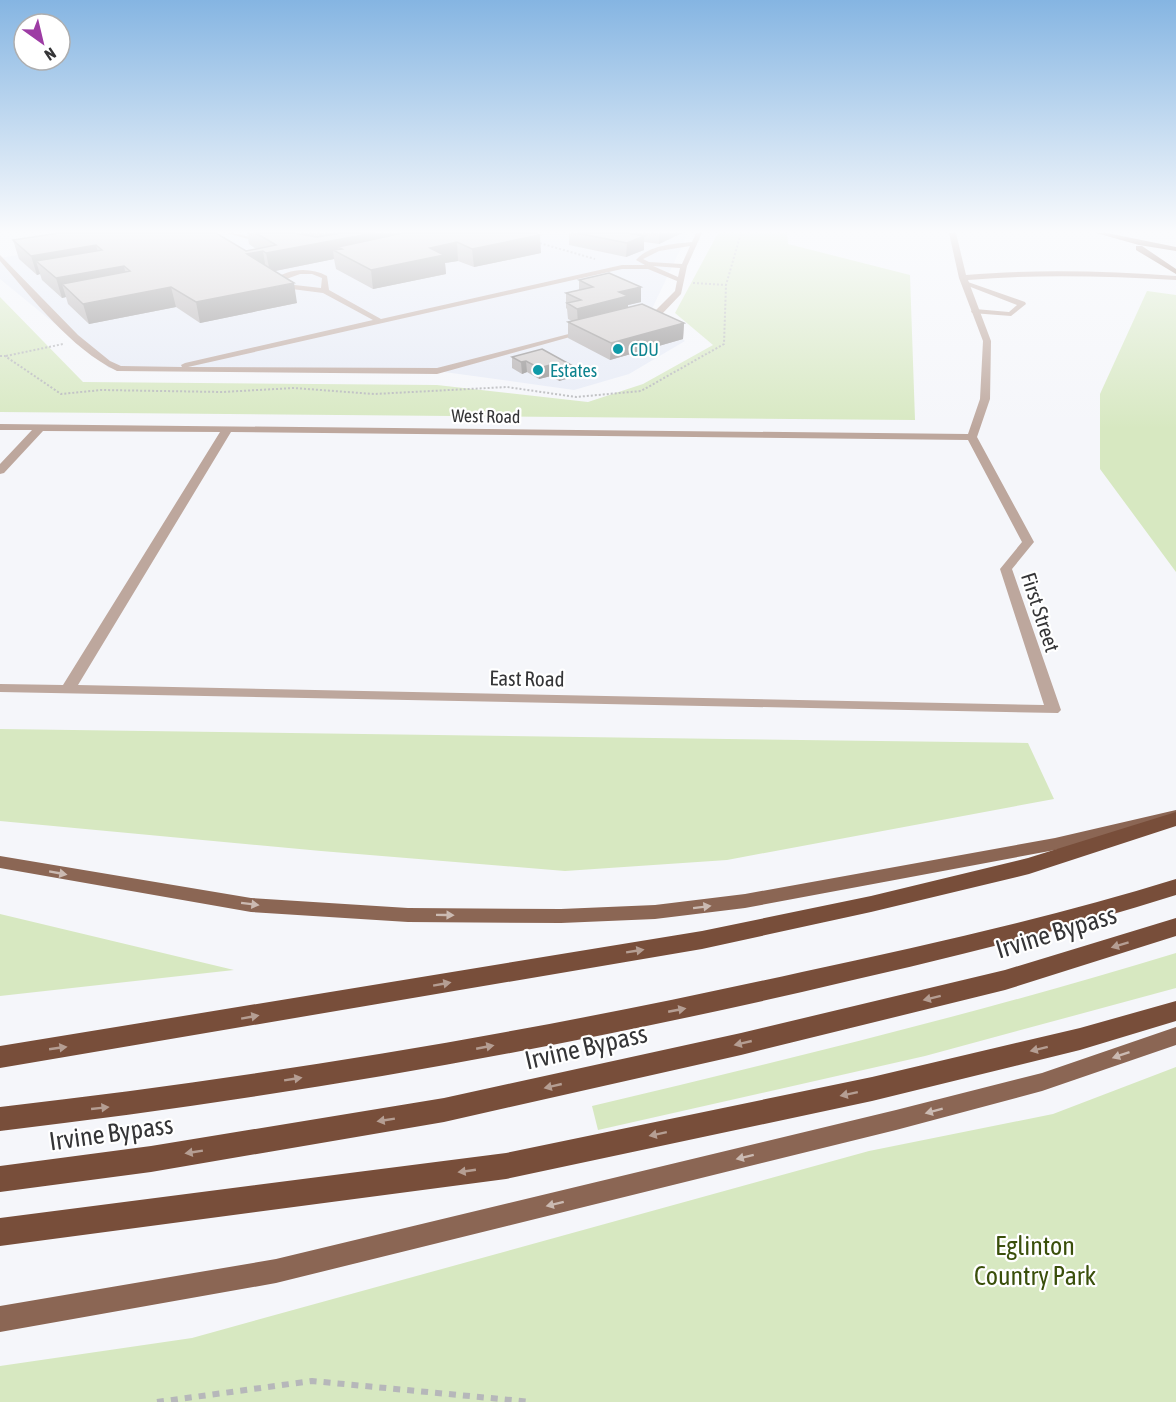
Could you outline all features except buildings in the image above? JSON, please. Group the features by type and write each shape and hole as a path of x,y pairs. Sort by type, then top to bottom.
{"highway":[{"path":"0,1057 702,940 872,904 1029,867 1176,818"},
{"name":"Irvine Bypass","path":"0,1119 132,1105 415,1060 707,1004 959,946 1176,887"},
{"name":"Irvine Bypass","path":"0,1179 151,1159 444,1110 741,1044 1005,980 1176,927"},
{"path":"0,1232 507,1166 872,1089 1080,1039 1176,1011"}],"main road":[{"path":"0,862 251,904 408,915 596,915 655,912 745,901 1055,844 1176,818"},
{"path":"0,1319 276,1272 930,1112 1042,1082 1176,1035"}],"street":[{"path":"970,298 987,341 985,399 972,437"},
{"name":"West Road","path":"0,427 972,437"},
{"path":"0,471 40,428"},
{"path":"68,689 227,430"},
{"name":"First Street","path":"972,437 1028,542 1006,569 1053,710"},
{"name":"East Road","path":"0,688 1053,710"}],"lane":[{"path":"40,298 105,363 113,367 162,370 437,370 591,330"},
{"path":"339,298 378,320"},
{"path":"162,370 477,298"},
{"path":"636,319 658,313 673,298"},
{"path":"975,311 1011,314 1022,304 1008,298"},
{"path":"205,370 214,358"}],"path":[{"path":"6,356 81,341"},
{"path":"157,1402 210,1398 312,1381 532,1402"}],"shaded area":[{"path":"24,298 657,298 651,311 685,341 629,374 574,390 437,371 109,368"}],"green space":[{"path":"0,298 83,382 437,385 588,402 643,384 713,345 675,313 683,298 911,298 915,420 0,412"},
{"path":"1144,298 1176,298 1176,572 1100,469 1100,394"},
{"path":"0,729 1028,743 1054,799 727,860 565,871 0,821"},
{"path":"0,914 234,970 0,996"},
{"path":"1176,953 1176,988 925,1056 598,1130 592,1106 959,1015"},
{"name":"Eglinton Country Park","path":"1176,1067 1176,1402 0,1402 0,1366 192,1338 869,1151 1053,1114"}],"place":[{"name":"CDU","path":"618,349"},
{"name":"Estates","path":"538,370"}]}
